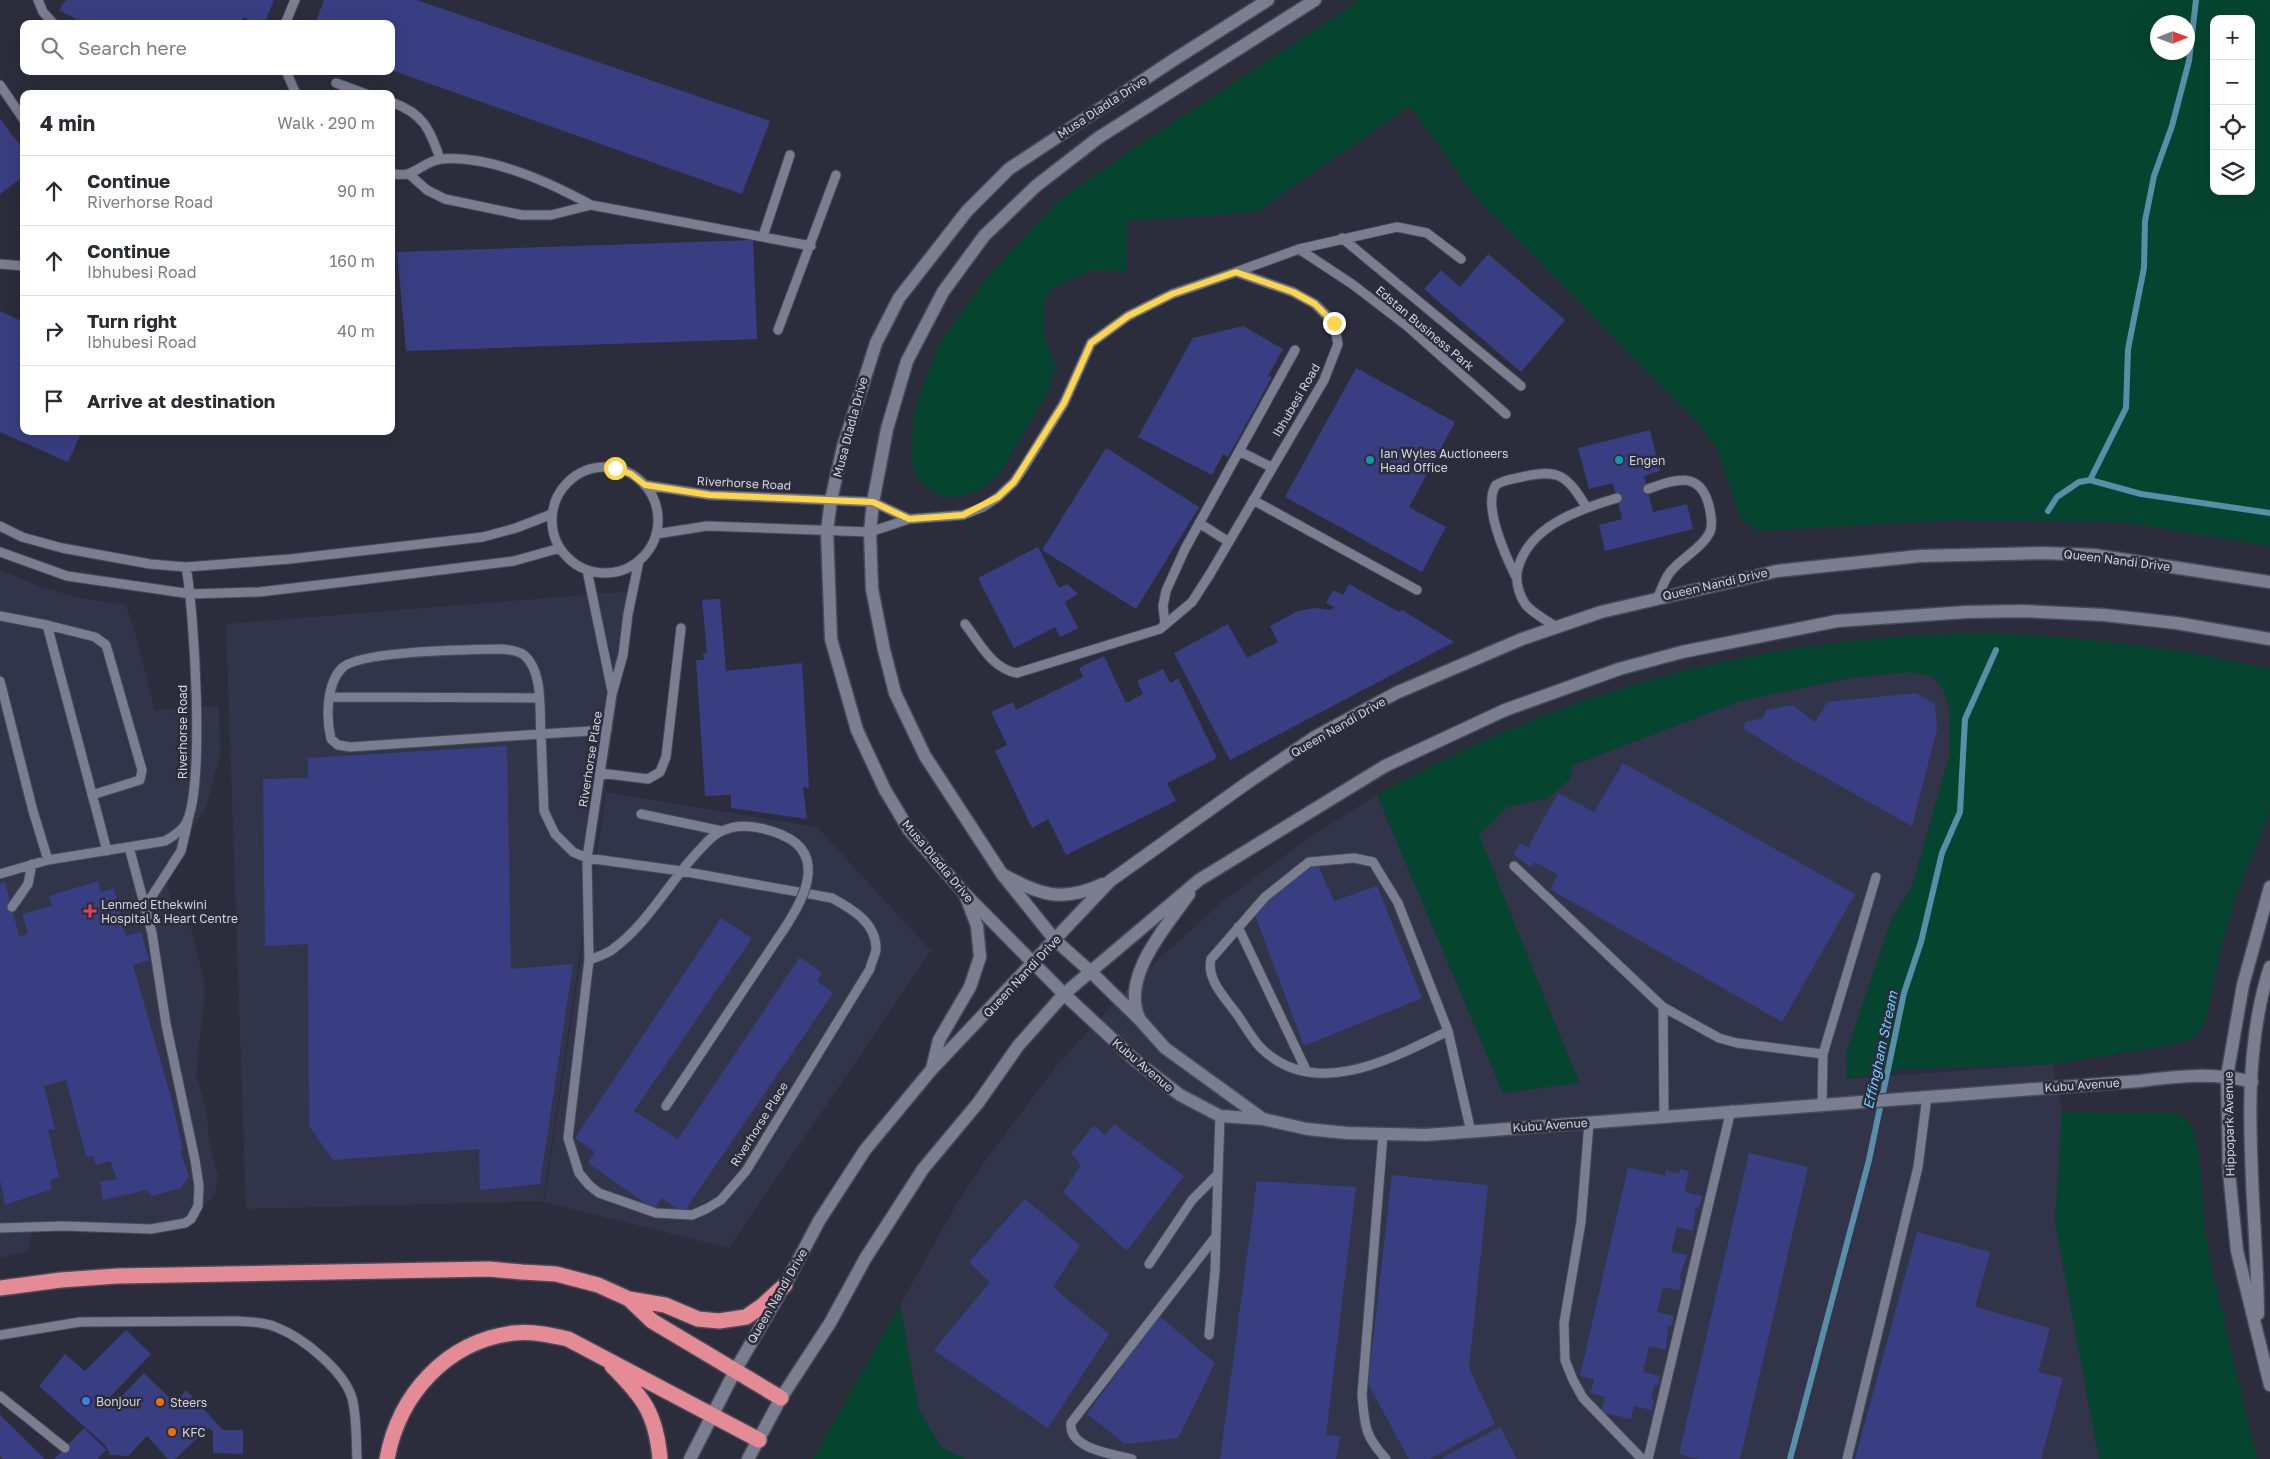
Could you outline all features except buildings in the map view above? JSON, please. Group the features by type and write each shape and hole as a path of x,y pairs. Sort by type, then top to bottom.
{"highway":[{"path":"0,1288 61,1280 117,1276 489,1269 556,1274 598,1285 629,1299 665,1305 698,1319 735,1320 762,1306 786,1285"},
{"path":"629,1299 652,1321 736,1369 781,1398"},
{"path":"387,1459 392,1435 404,1408 421,1382 441,1362 464,1348 488,1338 516,1333 545,1334 568,1339 759,1440"},
{"path":"601,1355 641,1396 653,1421 660,1459"}],"street":[{"name":"Musa Dladla Drive","path":"1064,994 965,894 909,830 885,790 857,730 831,639 827,531 831,500 843,447 876,343 899,298 967,210 1009,169 1268,0"},
{"name":"Musa Dladla Drive","path":"1091,972 1055,940 1002,874 924,756 895,693 872,589 870,532 873,502 888,429 907,361 943,292 984,236 1036,186 1098,138 1315,0"},
{"name":"Queen Nandi Drive","path":"690,1459 736,1369 786,1285 819,1220 865,1150 932,1069 1110,881 1315,737 1405,689 1487,652 1601,612 1744,577 1810,566 1987,552 2094,555 2270,582"},
{"path":"748,1459 781,1398 830,1323 865,1259 923,1169 978,1103 1018,1046 1064,994 1199,880 1252,849 1342,790 1385,766 1443,738 1567,686 1682,652 1837,621 1966,612 2023,611 2176,623 2270,639"},
{"path":"1002,874 1030,890 1054,895 1087,891 1110,881"},
{"path":"1140,1020 1133,1001 1144,960 1199,880"},
{"name":"Hippopark Avenue","path":"2270,887 2243,985 2227,1076 2230,1172 2236,1242 2270,1385"},
{"path":"932,1069 939,1040 970,987 980,957 977,926 965,894"},
{"name":"Hippopark Avenue","path":"2258,1334 2258,1250 2250,1128 2254,1049 2264,985 2270,967"},
{"name":"Kubu Avenue","path":"1091,972 1140,1020 1165,1048 1263,1119"},
{"name":"Kubu Avenue","path":"1064,994 1136,1061 1180,1095 1220,1116 1263,1119 1307,1129 1383,1135 1471,1132 1731,1110 2140,1081 2183,1076 2227,1076 2252,1082"}],"lane":[{"path":"38,0 43,12 50,20"},
{"path":"287,20 295,0"},
{"path":"288,75 294,90"},
{"path":"336,83 355,90"},
{"path":"0,85 20,114"},
{"path":"395,104 422,119 432,135 440,159"},
{"path":"763,236 790,155"},
{"path":"395,174 409,174 440,159 466,160 518,171 559,187 591,205 811,246"},
{"path":"409,174 427,190 445,199 522,215 551,215 591,205"},
{"path":"778,330 836,175"},
{"path":"656,534 707,526 870,532 909,519 963,515 998,497 1014,482 1064,403 1091,343 1128,316 1172,294 1299,249 1397,227 1410,228 1427,233 1461,260"},
{"name":"Edstan Business Park","path":"1342,238 1521,386"},
{"name":"Edstan Business Park","path":"1299,249 1352,284 1407,326 1506,414"},
{"path":"0,264 20,266"},
{"name":"Ibhubesi Road","path":"964,624 994,662 1008,671 1017,673 1137,637 1165,625 1192,602 1324,380 1338,344 1337,331 1326,312 1315,304 1293,292 1236,272"},
{"path":"1165,625 1163,606 1166,591 1184,549 1295,350"},
{"path":"1240,451 1271,467"},
{"name":"Riverhorse Road","path":"552,514 557,497 567,483 581,472 598,467 615,468 631,474 645,485 710,495 873,502"},
{"path":"1558,627 1526,605 1519,590 1516,577 1501,546 1492,509 1492,493 1496,485 1539,473 1556,473 1569,482 1587,508"},
{"path":"1648,489 1681,479 1697,484 1706,497 1712,524 1704,540 1671,570 1658,597"},
{"path":"0,526 22,537 62,548 150,564 186,567 290,559 483,537 516,528 552,514 553,532 560,548 587,570 604,574 621,571 639,560 649,550 656,534 658,517 654,500 645,485"},
{"path":"1516,577 1520,560 1530,543 1551,526 1587,508 1617,498"},
{"path":"1253,500 1417,590"},
{"path":"873,502 909,519"},
{"path":"1199,523 1229,542"},
{"path":"0,552 67,576 191,594 259,592 514,561 560,548"},
{"name":"Riverhorse Place","path":"587,858 681,871 832,898 855,910 866,923 873,936 876,950 870,969 746,1171 721,1200 692,1215 656,1214 598,1193 578,1173 568,1138 589,960 587,858 612,694 623,655 628,614 639,560"},
{"name":"Riverhorse Road","path":"0,874 48,860 164,841 177,834 185,825 189,816 194,787 197,750 191,594 186,567"},
{"name":"Riverhorse Place","path":"587,570 612,694"},
{"path":"0,616 95,637 106,645 142,770 140,780 92,795"},
{"path":"47,625 107,851"},
{"path":"600,773 648,779 663,766 668,747 681,628"},
{"path":"587,858 573,852 564,845 548,821 542,800 541,734 536,674 524,656 516,651 502,649 412,652 353,662 342,668 330,697 330,736 333,742 342,746 507,738 541,734 608,730"},
{"path":"0,681 33,811 48,860"},
{"path":"330,697 539,698"},
{"path":"641,814 722,831"},
{"path":"145,907 181,850 189,816"},
{"path":"589,960 612,950 629,935 681,871 708,841 722,831 745,826 767,828 782,834 797,844 804,854 808,870 807,883 800,904 666,1106"},
{"path":"0,1228 63,1226 151,1229 185,1223 195,1213 199,1198 195,1160 166,1024 152,933 129,847"},
{"path":"1448,1031 1364,1068 1330,1073 1307,1072 1285,1066 1260,1046 1215,983 1210,968 1211,959 1265,897 1309,862 1326,859 1368,859 1378,867 1398,903 1448,1031 1471,1132"},
{"path":"12,907 28,884 32,864"},
{"path":"1514,866 1663,1007 1719,1038 1737,1043 1822,1054"},
{"path":"1822,1105 1822,1054 1876,877"},
{"path":"1238,927 1307,1072"},
{"path":"1663,1007 1664,1116"},
{"path":"1846,1459 1918,1167 1927,1096"},
{"path":"1648,1459 1731,1110"},
{"path":"1209,1335 1216,1236 1220,1116"},
{"path":"1589,1123 1580,1222 1564,1323 1565,1360 1583,1398 1642,1459"},
{"path":"1383,1135 1362,1395 1365,1427 1371,1443 1386,1459"},
{"path":"1149,1264 1192,1200 1218,1174"},
{"path":"1132,1459 1088,1446 1074,1438 1071,1433 1071,1423 1216,1236"},
{"path":"0,1335 80,1322 236,1321 260,1323 278,1328 322,1356 346,1386 352,1397 357,1459"},
{"path":"0,1396 65,1448"}],"shaded area":[{"name":"Lenmed Ethekwini Hospital & Heart Centre","path":"0,570 41,587 80,598 126,605 134,628 155,710 219,706 220,755 206,807 169,862 164,875 171,898 191,927 204,981 205,992 196,1075 207,1113 209,1143 218,1176 215,1194 209,1202 188,1213 190,1227 32,1231 28,1251 0,1258"},
{"path":"634,591 543,1201 246,1209 226,624"},
{"path":"1908,672 1932,676 1943,689 1950,712 1949,757 1912,886 1891,920 1846,1054 1847,1079 2053,1064 2062,1112 2055,1222 2099,1459 966,1459 942,1448 919,1410 900,1305 956,1205 988,1157 1058,1064 1137,979 1223,901 1316,833 1377,795 1503,1093 1579,1082 1478,835 1507,807 1548,798 1573,765 1740,701 1849,678"},
{"path":"606,792 817,827 931,951 729,1248 544,1202"}],"green space":[{"path":"1360,0 2270,0 2270,546 2122,522 1952,520 1759,531 1741,519 1717,448 1699,424 1476,198 1410,106 1256,212 1127,221 1126,272 1090,270 1048,291 1043,320 1045,337 1056,365 1048,392 999,475 980,490 963,496 943,497 928,489 915,475 911,453 915,407 937,348 984,281 1056,203 1131,150"},
{"path":"1991,633 2062,637 2132,644 2235,661 2270,669 2270,810 2235,899 2223,939 2206,1021 2194,1037 2172,1045 2053,1064 1903,1069 1847,1079 1846,1054 1891,920 1912,886 1949,757 1950,712 1943,689 1932,676 1908,672 1849,678 1740,701 1573,765 1570,779 1548,798 1507,807 1479,835 1579,1083 1503,1093 1377,795 1451,756 1525,723 1599,696 1674,674 1750,656 1828,644 1908,636"},
{"path":"2062,1112 2179,1113 2191,1126 2198,1147 2205,1231 2213,1273 2257,1459 2099,1459 2055,1222"},
{"path":"900,1305 919,1410 942,1448 966,1459 813,1459"}],"waterway":[{"path":"2090,480 2126,408 2128,349 2144,268 2145,221 2154,176 2172,126 2189,61 2196,0"},
{"path":"2048,511 2057,497 2079,482 2090,480 2141,494 2270,513"},
{"name":"Effingham Stream","path":"1790,1459 1869,1160 1904,993 1921,942 1942,853 1960,812 1965,719 1996,650"}],"place":[{"name":"Ian Wyles Auctioneers Head Office","path":"1370,460"},
{"name":"Engen","path":"1619,460"},
{"name":"Lenmed Ethekwini Hospital & Heart Centre","path":"90,911"},
{"name":"Bonjour","path":"86,1401"},
{"name":"Steers","path":"160,1402"},
{"name":"KFC","path":"172,1432"}],"route":[{"path":"615,468 631,474 645,485 710,495 873,502 909,519 944,518 963,515 983,507 998,497 1014,482 1064,403 1091,343 1128,316 1172,294 1236,272 1293,292 1326,312 1334,323"}]}
